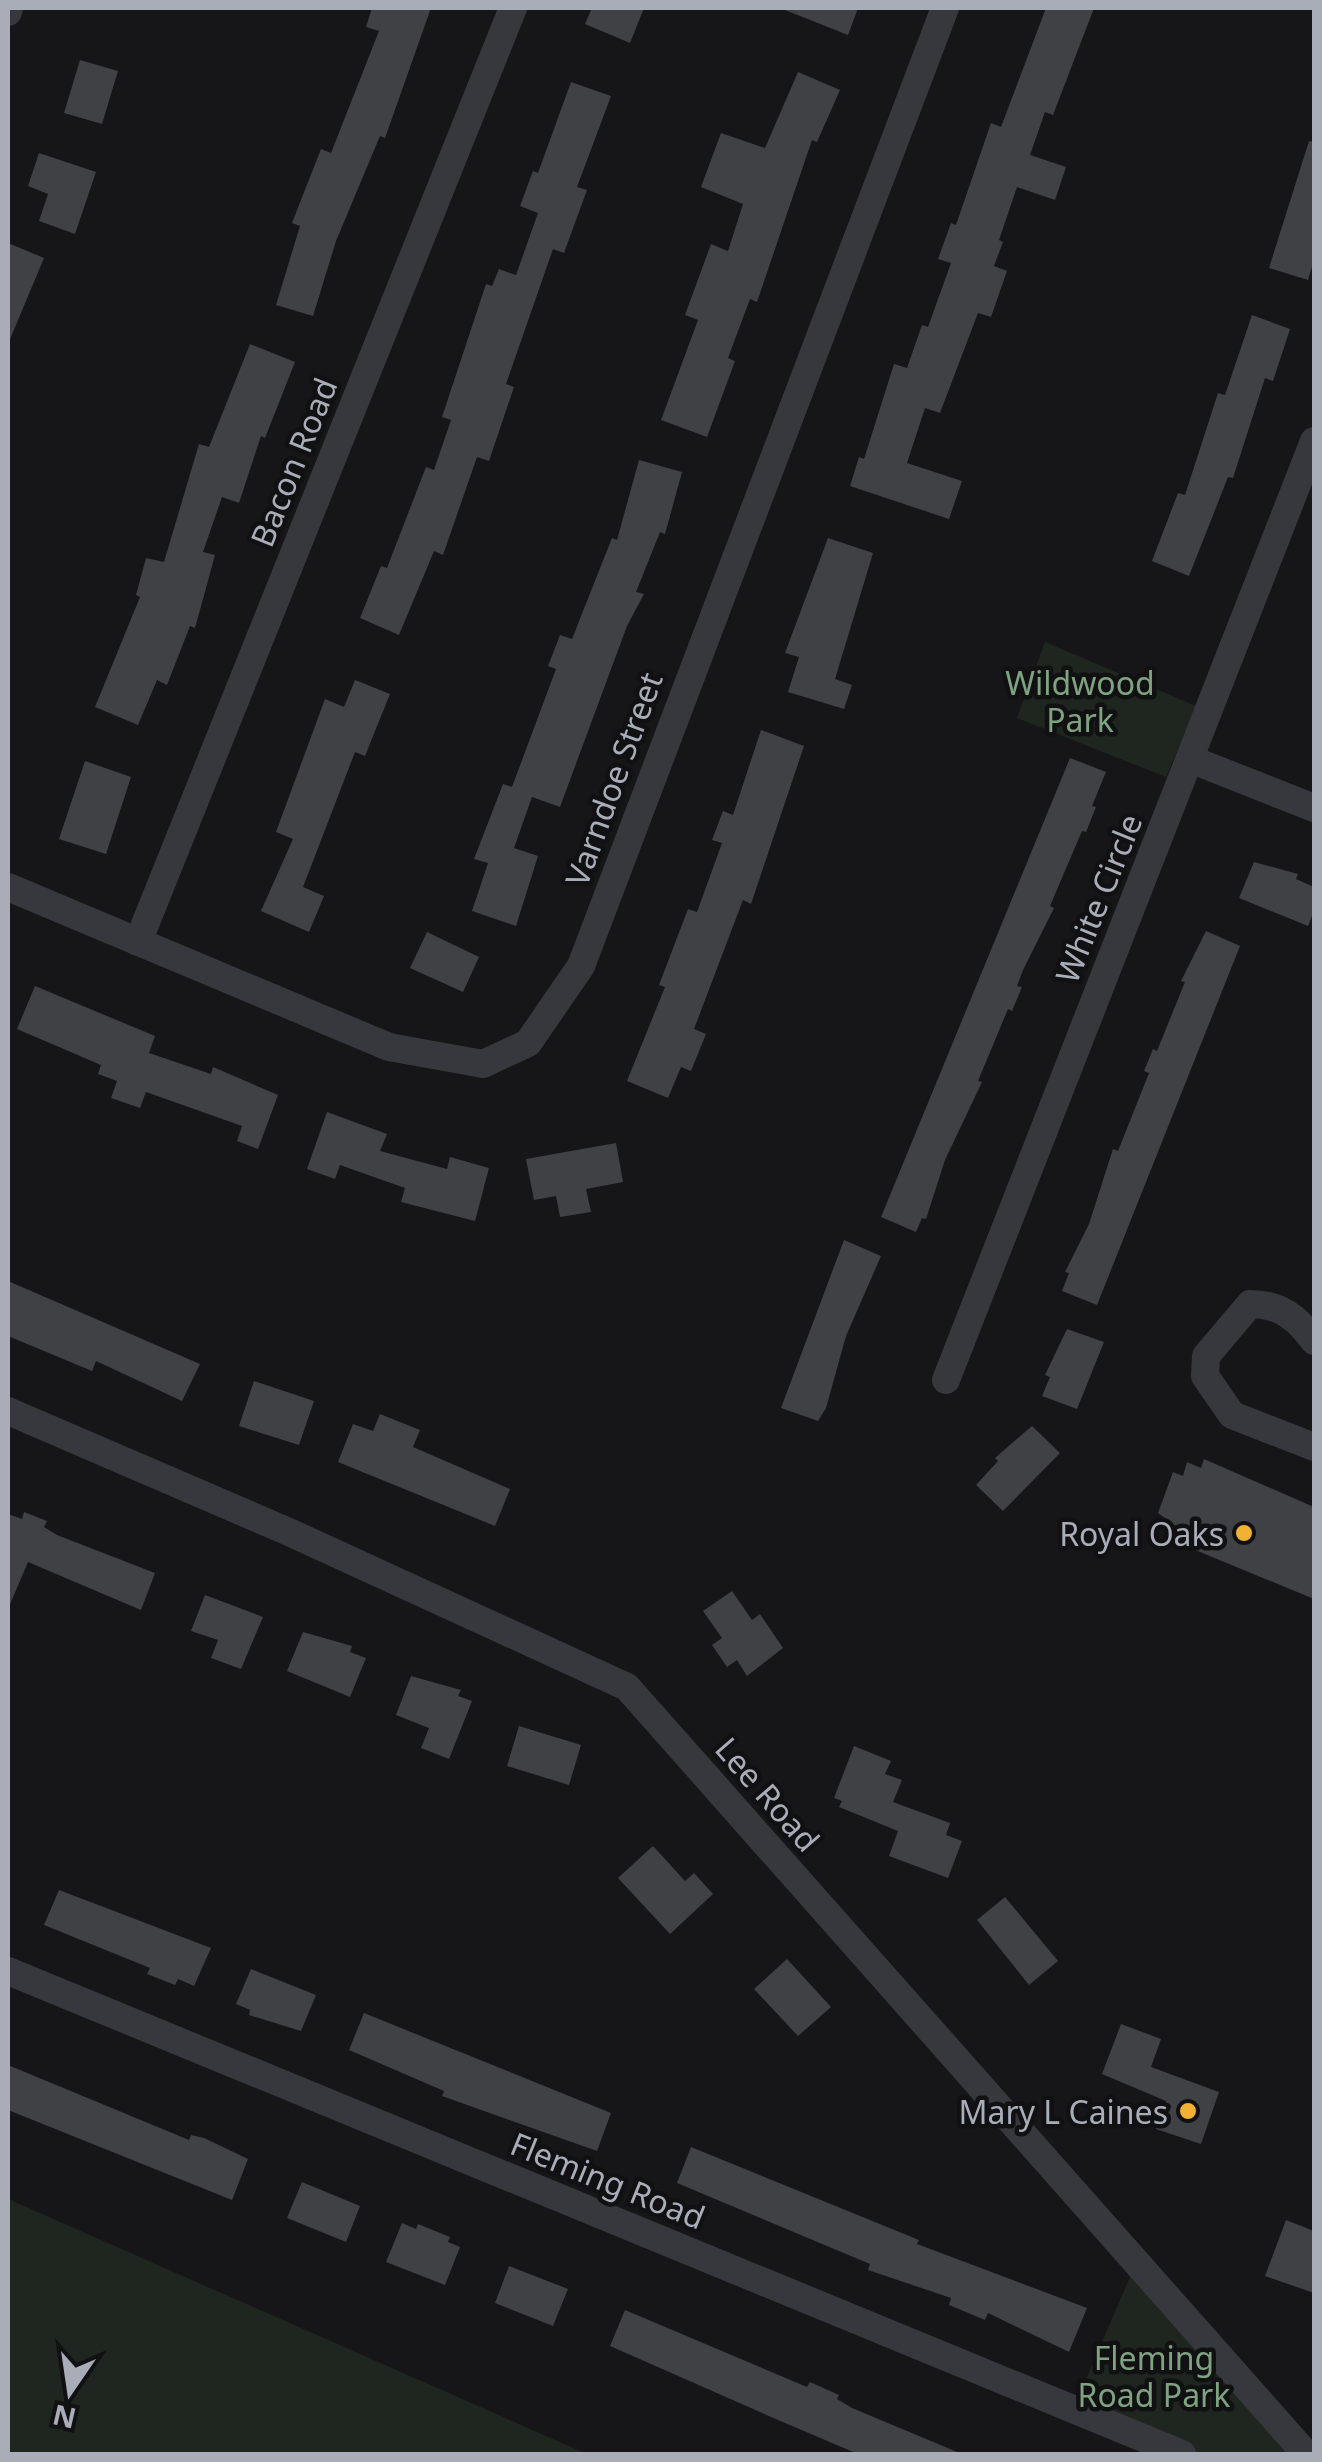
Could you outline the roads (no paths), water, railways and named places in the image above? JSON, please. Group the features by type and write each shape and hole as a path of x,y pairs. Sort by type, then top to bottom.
{"street":[{"name":"Bacon Road","path":"138,942 513,8"},
{"name":"Varndoe Street","path":"8,887 389,1047 483,1064 528,1043 581,966 945,8"},
{"name":"White Circle","path":"946,1380 1314,441"},
{"path":"1190,759 1314,808"},
{"path":"1314,1341 1303,1325 1273,1304 1250,1304 1206,1356 1205,1376 1232,1415 1314,1447"},
{"name":"Lee Road","path":"8,1411 289,1532 627,1687 1306,2454"},
{"name":"Fleming Road","path":"8,1972 1182,2454"}],"place":[{"name":"Royal Oaks","path":"1244,1533"},
{"name":"Mary L Caines","path":"1188,2111"}],"park label":[{"name":"Wildwood Park","path":"1080,700"},
{"name":"Fleming Road Park","path":"1154,2376"}]}
